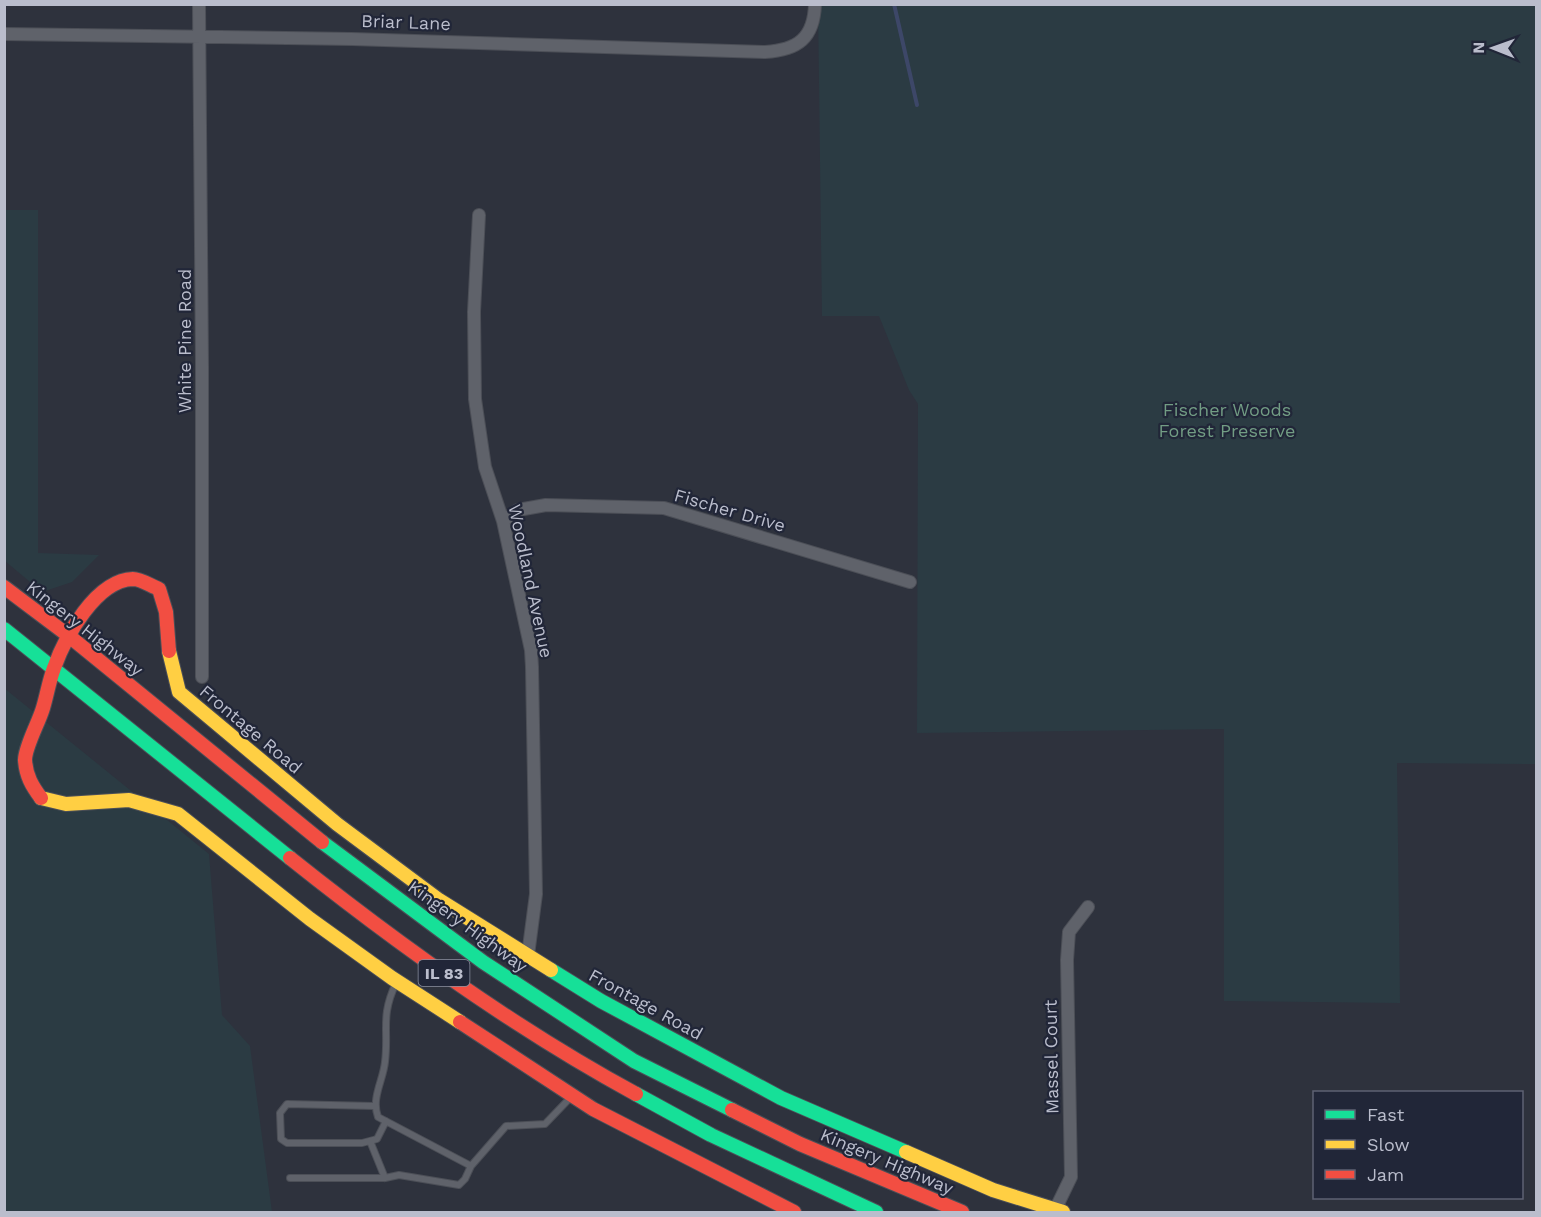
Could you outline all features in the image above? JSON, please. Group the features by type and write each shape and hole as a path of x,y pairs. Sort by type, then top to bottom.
{"main road":[{"name":"Frontage Road","path":"794,1212 593,1109 397,981 310,919 178,814 129,800 66,804 42,799 29,782 25,758 54,669 69,636 92,602 109,587 122,581 136,579 159,589 166,612 168,651 180,692 337,824 439,900 601,1001 781,1098 993,1190 1059,1211"},
{"name":"Kingery Highway","path":"4,587 69,636 345,860 483,962 634,1061 800,1144 962,1212"},
{"name":"IL 83","path":"4,629 371,922 510,1018 597,1073 711,1135 876,1212"}],"street":[{"name":"White Pine Road","path":"199,4 202,677"},
{"name":"Briar Lane","path":"4,34 364,39 765,52 781,51 803,39 810,30 814,16 814,4"},
{"name":"Woodland Avenue","path":"479,215 474,312 474,399 485,467 503,521 531,650 536,894 528,955"},
{"name":"Fischer Drive","path":"503,521 518,510 546,505 664,508 910,582"},
{"name":"Massel Court","path":"1059,1211 1071,1177 1067,960 1069,932 1088,907"}],"lane":[{"path":"397,981 389,999 385,1017 385,1062 374,1106 378,1117 471,1166"},
{"path":"290,1178 385,1178 399,1175 459,1185 465,1179 471,1166 506,1126 544,1124 573,1096"},
{"path":"374,1106 286,1104 280,1113 281,1138 288,1143 362,1143 377,1139 386,1121"},
{"path":"370,1141 385,1178"}],"green space":[{"name":"Fischer Woods Forest Preserve","path":"818,5 1536,5 1536,764 1397,763 1400,1003 1224,1001 1224,729 917,733 918,404 909,390 879,316 822,316"},
{"path":"4,210 38,210 38,553 99,555 72,582 42,592 5,561"},
{"path":"4,688 209,854 222,1015 250,1046 272,1212 5,1212"}],"waterway":[{"path":"894,4 917,105"}],"traffic: fast":[{"path":"4,629 290,858"},
{"path":"322,842 483,962 634,1061 732,1110"},
{"path":"551,970 601,1001 781,1098 906,1152"},
{"path":"636,1094 711,1135 876,1212"}],"traffic: slow":[{"path":"169,651 179,692 337,824 439,900 551,970"},
{"path":"41,798 66,804 129,800 178,814 310,919 392,978 460,1022"},
{"path":"906,1152 993,1190 1063,1212"}],"traffic: jam":[{"path":"41,798 28,776 25,760 27,748 41,714 59,655 74,626 95,599 119,582 133,579 159,589 166,612 169,651"},
{"path":"4,587 69,636 322,842"},
{"path":"290,858 415,954 458,984 546,1042 636,1094"},
{"path":"460,1022 593,1109 794,1212"},
{"path":"732,1110 800,1144 962,1212"}]}
